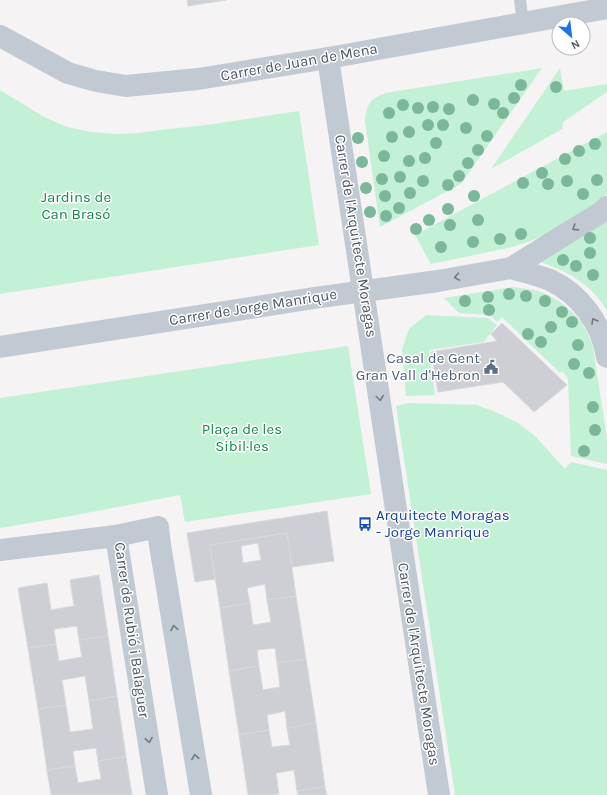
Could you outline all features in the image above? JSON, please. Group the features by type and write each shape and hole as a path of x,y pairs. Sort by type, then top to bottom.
{"street":[{"name":"Carrer de Juan de Mena","path":"0,36 68,72 96,81 126,86 198,79 328,58 607,8"},
{"name":"Carrer de l'Arquitecte Moragas","path":"328,58 439,795"},
{"name":"Carrer de Jorge Manrique","path":"0,347 364,290 438,281 511,268 603,211 607,206"},
{"path":"511,268 550,280 564,288 577,299 588,310 596,323 607,357"},
{"name":"Carrer de Rubió i Balaguer","path":"157,795 116,536 158,527 162,560 201,795"},
{"path":"0,550 116,536"}],"lane":[{"path":"520,0 524,23"}],"green space":[{"path":"542,68 461,184 380,227 365,121 366,111 372,100 385,93"},
{"path":"560,68 564,91 607,84 607,92 563,122 562,129 491,169"},
{"name":"Jardins de Can Brasó","path":"0,90 44,117 67,127 91,132 115,134 139,133 207,125 299,111 319,245 0,294"},
{"path":"607,132 607,194 592,207 547,234 528,242 508,248 431,264 415,235"},
{"path":"607,214 607,311 587,286 560,270 540,262"},
{"path":"513,287 536,291 551,296 570,310 581,322 593,347 607,439 607,464 571,456 568,379 562,371 560,373 502,317 497,322 490,315 459,313 444,298"},
{"path":"426,315 488,318 497,325 484,342 429,350 435,395 406,396 402,349 409,329"},
{"name":"Plaça de les Sibil·les","path":"348,346 371,494 185,522 180,495 0,528 0,398"},
{"path":"409,403 477,405 518,423 535,436 565,469 571,462 607,470 607,795 455,795 396,406"}],"building":[{"path":"187,0 226,0 188,6"},
{"name":"Casal de Gent Gran Vall d'Hebron","path":"502,323 567,385 534,412 503,382 438,392 431,352 497,341 491,334"},
{"path":"327,511 334,561 292,567 287,533 210,545 215,579 195,582 187,533"},
{"path":"287,533 296,596 267,600 265,584 247,588 250,603 220,608 210,545","holes":["258,543 261,560 243,563 241,546"]},
{"path":"99,575 108,636 79,640 77,626 54,629 56,644 28,648 18,588 47,583 51,610 74,606 70,580"},
{"path":"296,596 306,659 277,663 275,648 257,650 259,666 229,671 220,608 250,603 253,625 271,622 267,600"},
{"path":"108,636 117,696 89,701 85,676 62,680 66,705 38,709 28,648 56,644 59,661 82,657 79,640"},
{"path":"306,659 316,723 287,728 285,711 267,715 269,730 239,735 229,671 259,666 263,690 280,687 277,663"},
{"path":"117,696 126,757 98,761 96,748 73,751 75,766 47,770 38,709 66,705 70,732 93,729 89,701"},
{"path":"316,723 325,787 297,791 294,770 276,773 279,794 248,795 239,735 269,730 272,747 290,745 287,728"},
{"path":"126,757 132,795 51,795 47,770 75,766 78,783 101,779 98,761"},
{"path":"325,787 327,795 298,795 297,791"}],"place":[{"name":"Casal de Gent Gran Vall d'Hebron","path":"491,367"},
{"name":"Arquitecte Moragas - Jorge Manrique","path":"365,524"}]}
